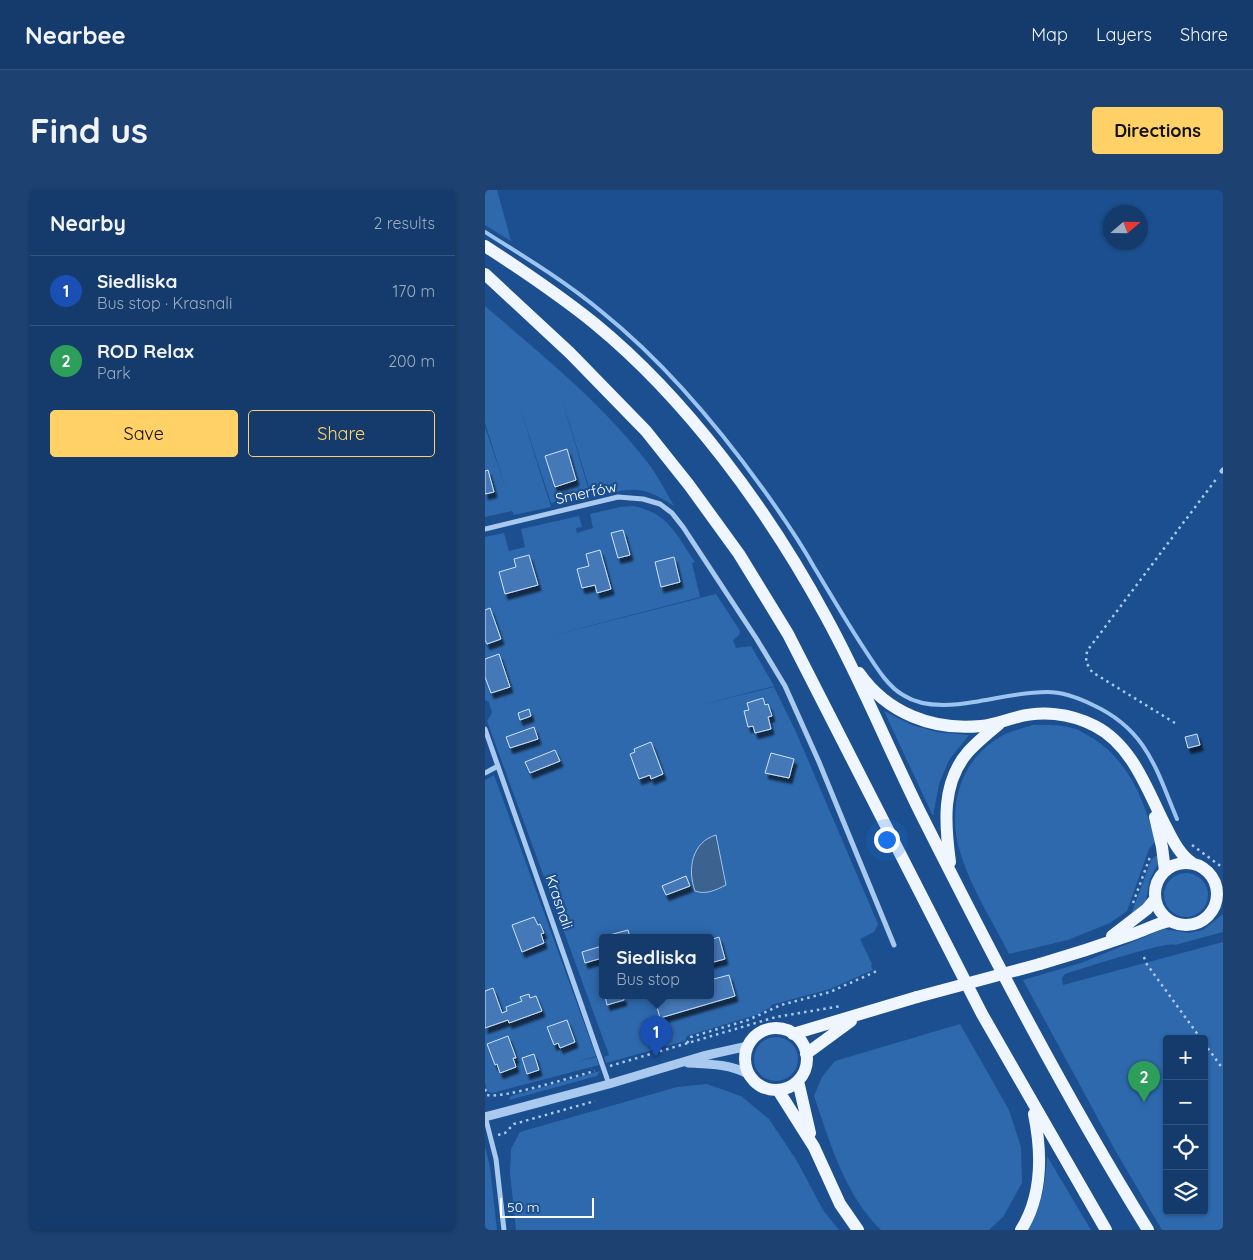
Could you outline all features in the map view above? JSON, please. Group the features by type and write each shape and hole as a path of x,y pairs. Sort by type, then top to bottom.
{"main road":[{"path":"485,246 521,269 594,323 638,363 677,404 729,465 783,545 825,614 987,946 1059,1078 1114,1175 1148,1230"},
{"path":"485,274 563,346 646,431 689,485 739,554 788,634 982,1014 1105,1230"},
{"path":"843,651 876,694 909,716 920,720 953,726 982,726 1023,716 1045,713 1073,717 1085,721 1104,732 1124,751 1134,765 1174,843 1183,856 1207,871 1219,887 1217,900 1210,914"},
{"path":"951,872 945,813 949,791 957,768 966,754 1002,722"},
{"path":"1150,795 1163,846 1165,871"},
{"path":"1192,863 1177,864 1165,871 1157,884 1155,899 1160,912 1170,921 1178,924 1196,924 1223,908"},
{"path":"1102,944 1137,918 1155,899"},
{"path":"793,1034 917,997 1077,953 1170,921"},
{"path":"806,1054 861,1013"},
{"path":"770,1028 780,1028 793,1034 803,1044 806,1054 803,1072 798,1080 789,1087 778,1090 762,1087 748,1074 745,1057 748,1046 753,1038 770,1028"},
{"path":"798,1080 814,1147"},
{"path":"778,1090 814,1147 840,1204 858,1230"},
{"path":"1021,1230 1028,1217 1036,1193 1040,1166 1039,1138 1031,1102"}],"street":[{"name":"Smerfów","path":"485,529 619,497 643,499 660,504 672,513 756,638 785,686 819,762 894,945"},
{"name":"Krasnali","path":"485,729 609,1084"},
{"path":"485,774 498,766"},
{"path":"504,1230 496,1159 485,1117 748,1046"},
{"path":"682,1063 717,1065 740,1069 748,1074"}],"path":[{"path":"1175,723 1092,672 1085,662 1087,651 1223,470"},
{"path":"1192,845 1223,868"},
{"path":"1133,905 1153,850 1163,846"},
{"path":"1144,957 1146,963 1198,1035"},
{"path":"842,1006 776,1017 687,1043 691,1037 748,1020 781,1005 830,992 877,971"},
{"path":"1208,1048 1223,1069"},
{"path":"485,1089 487,1095 503,1094"},
{"path":"497,1135 505,1133 514,1124 595,1101"}],"shaded area":[{"path":"485,190 497,190 511,241 485,225"},
{"path":"485,306 571,380 611,420 648,463 674,506 652,494 634,490 592,497 561,396 590,494 551,503 519,405 551,507 514,515 512,511 485,517 485,427 506,489 485,423"},
{"path":"633,506 645,509 663,520 677,534 695,562 692,563 700,597 543,638 716,594 740,631 739,635 733,640 736,648 751,646 774,686 705,704 774,687 796,732 878,924 874,932 860,939 873,970 830,989 771,1005 771,1007 756,1015 687,1036 685,1041 606,1063 604,1057 609,1055 487,721 492,713 489,702 485,700 485,537 504,533 509,551 525,547 521,529 579,516 582,527 576,528 577,533 593,528 590,514"},
{"path":"884,711 912,725 937,732 969,735 949,760 939,784 933,816"},
{"path":"1033,725 1071,727 1103,745 1124,768 1133,782 1146,811 1155,842 1149,849 1127,911 1110,923 1068,940 1009,954 977,893 961,855 955,823 956,807 964,777 982,750 1004,735"},
{"path":"494,775 596,1056 577,1062 596,1057 599,1065 492,1093 487,1091 485,1083 485,780"},
{"path":"716,835 726,885 707,892 695,891 692,874 693,857 701,844"},
{"path":"1159,855 1159,862 1150,879 1143,907 1131,915 1151,860"},
{"path":"1190,873 1202,879 1207,886 1207,904 1202,911 1195,916 1182,917 1174,914 1167,907 1164,891 1167,883 1174,876"},
{"path":"1223,914 1223,932 1123,956 1065,974 1062,978 1063,985 1223,942 1223,1230 1162,1230 1115,1150 1023,980 1081,963 1164,929 1189,933 1203,930"},
{"path":"960,1024 1009,1110 1021,1147 1022,1183 1003,1217 989,1230 881,1230 868,1216 848,1185 833,1150 814,1096 822,1077 835,1061"},
{"path":"776,1037 788,1041 794,1047 798,1059 794,1071 788,1077 776,1081 764,1077 758,1071 754,1059 758,1047 764,1041"},
{"path":"600,1071 597,1076 509,1100 511,1096"},
{"path":"707,1084 741,1096 769,1119 797,1161 823,1210 839,1230 516,1230 510,1173 511,1149 520,1132 677,1087"},
{"path":"485,1147 490,1167 497,1230 485,1230"},
{"path":"1047,1156 1091,1230 1025,1230 1036,1211 1042,1194"}],"building":[{"path":"567,449 576,480 555,487 545,456"},
{"path":"488,470 494,492 485,494 485,471"},
{"path":"623,530 630,555 618,558 611,533"},
{"path":"600,550 611,589 597,593 595,585 582,588 577,569 589,566 586,554"},
{"path":"529,555 538,585 505,594 499,572 516,567 514,559"},
{"path":"674,557 680,582 661,587 655,562"},
{"path":"490,608 501,639 487,644 485,640 485,610"},
{"path":"499,654 510,687 491,693 485,677 485,659"},
{"path":"763,698 765,705 768,704 772,716 768,717 771,729 755,733 753,726 748,727 744,711 749,710 747,703"},
{"path":"529,709 531,716 520,720 518,713"},
{"path":"534,727 538,739 510,748 506,737"},
{"path":"1197,734 1200,745 1188,748 1185,737"},
{"path":"651,742 663,774 651,779 650,775 639,779 630,754 635,752 634,749"},
{"path":"555,750 560,761 530,773 525,762"},
{"path":"771,753 794,759 789,778 765,773"},
{"path":"686,876 690,886 666,895 662,886"},
{"path":"534,917 544,933 541,934 544,943 522,952 512,925"},
{"path":"628,930 629,934 613,934"},
{"path":"719,937 725,959 714,962 714,939"},
{"path":"599,947 599,959 585,963 582,952"},
{"path":"729,975 735,996 660,1018 655,999 714,999 714,979"},
{"path":"493,988 502,1013 507,1011 506,1007 522,1001 520,997 529,994 530,998 536,996 542,1011 509,1023 508,1020 485,1028 485,991"},
{"path":"606,999 624,999 624,1000 607,1005"},
{"path":"567,1020 575,1042 560,1048 558,1043 554,1045 547,1027"},
{"path":"508,1036 516,1058 513,1058 516,1067 500,1073 487,1044"},
{"path":"534,1054 539,1070 527,1074 522,1058"}],"waterway":[{"path":"485,232 545,270 588,301 625,331 689,395 770,498 873,662 897,691 919,702 938,705 1038,692 1065,694 1088,702 1126,726 1138,739 1163,784 1177,819"}],"place":[{"name":"Siedliska","path":"656,1057"},
{"name":"ROD Relax","path":"1144,1102"}]}
